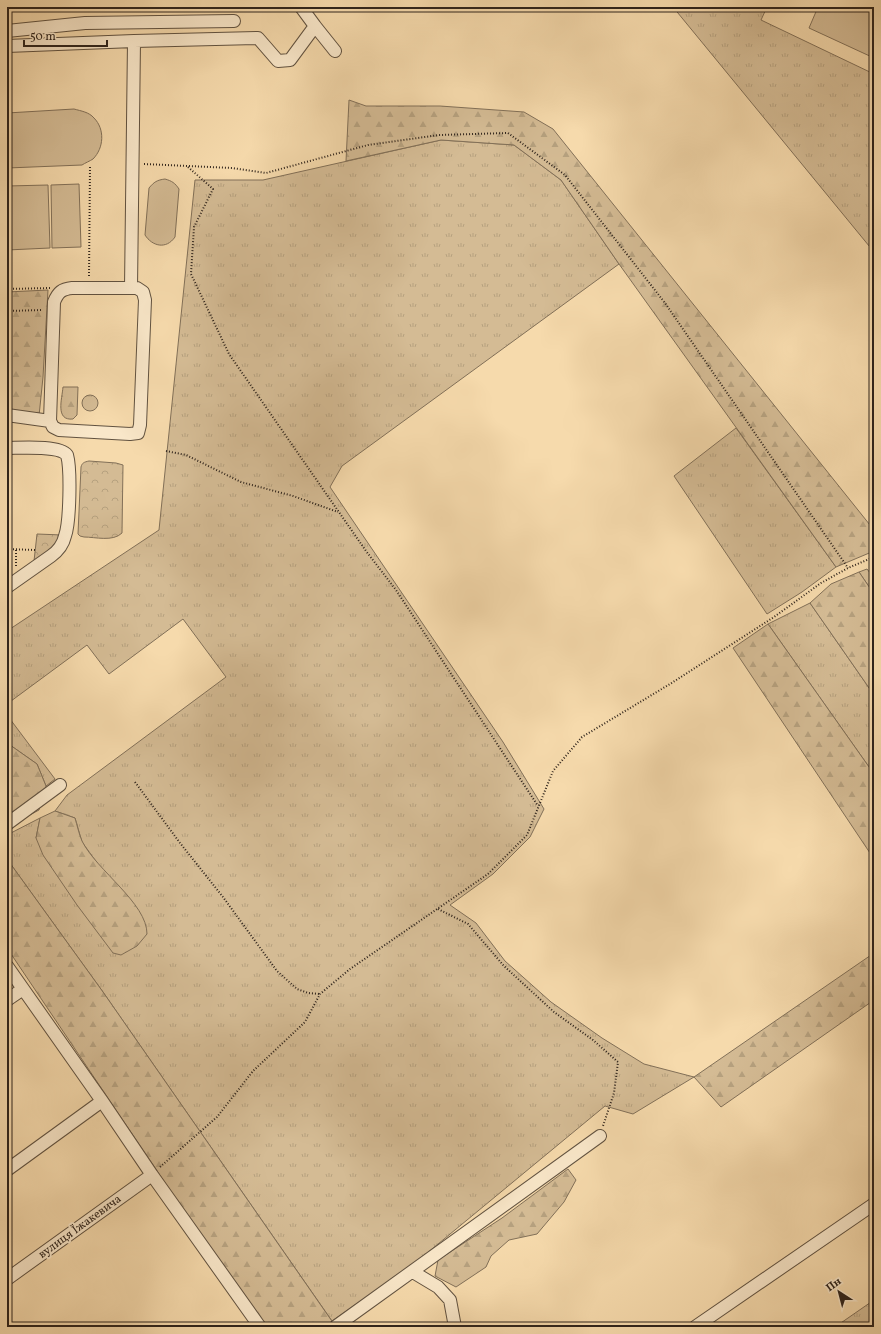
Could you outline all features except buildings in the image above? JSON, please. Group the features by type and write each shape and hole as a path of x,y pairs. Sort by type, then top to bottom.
{"street":[{"path":"301,7 335,51"},
{"path":"7,31 85,23 234,21"},
{"path":"7,46 258,38 278,61 290,60 315,26"},
{"path":"131,288 134,41"},
{"path":"72,288 131,288 138,288 143,292 145,300 140,429 138,433 130,434 58,430 53,427 50,421 54,302 58,294 63,289 72,288"},
{"path":"7,415 50,421"},
{"path":"7,448 49,449 62,451 67,455 69,469 66,532 62,544 51,556 7,587"},
{"path":"7,824 60,785"},
{"path":"7,966 152,1175 260,1327"},
{"path":"7,1000 23,989"},
{"path":"7,1170 102,1101"},
{"path":"335,1327 600,1136"},
{"name":"вулиця Їжакевича","path":"7,1280 152,1175"},
{"path":"695,1327 874,1204"},
{"path":"413,1272 438,1287 450,1300 455,1327"}],"path":[{"path":"133,163 232,168 266,172 368,145 440,135 508,133 565,175 651,285 670,310 848,568"},
{"path":"89,272 90,166"},
{"path":"187,166 213,189 194,227 192,274 229,354 366,551 396,590 539,807"},
{"path":"7,289 48,287"},
{"path":"7,311 48,309"},
{"path":"166,451 186,455 241,482 293,496 339,512"},
{"path":"7,549 35,550"},
{"path":"152,1175 217,1117 253,1071 305,1022 320,994 350,969 488,874 527,835 553,771 582,737 670,684 774,617 821,583 848,568 874,557"},
{"path":"135,782 180,843 223,897 277,971 297,989 308,993 320,994"},
{"path":"438,909 468,924 504,966 549,1007 593,1040 618,1062 614,1093 600,1136"}],"green space":[{"path":"673,7 767,7 761,20 874,74 874,252"},
{"path":"818,7 874,7 874,58 809,28"},
{"path":"349,100 366,106 440,106 524,112 553,129 874,530 874,551 836,567 619,264 561,180 514,145 441,140 346,161"},
{"path":"74,109 90,114 98,122 102,138 97,155 93,159 82,165 7,168 7,113"},
{"path":"441,140 514,145 561,180 619,264 342,466 330,487 503,742 544,809 530,837 493,874 450,905 476,923 505,961 551,1002 602,1038 644,1064 694,1077 633,1114 605,1106 415,1263 332,1321 103,992 7,859 7,835 40,818 36,838 103,871 82,842 75,818 55,811 67,795 226,677 183,619 109,674 87,645 7,704 7,631 159,530 195,180 263,180"},
{"path":"165,179 173,182 179,189 175,237 168,244 159,245 151,242 145,235 149,188 152,184"},
{"path":"79,184 81,247 52,248 51,185"},
{"path":"48,185 50,248 7,250 7,186"},
{"path":"48,290 43,377 39,416 7,412 7,292"},
{"path":"63,387 78,387 77,415 73,419 67,419 62,413 61,403"},
{"path":"90,395 96,397 98,403 96,409 90,411 84,409 82,403 84,397"},
{"path":"736,428 836,567 802,592 767,614 674,476"},
{"path":"89,461 123,465 122,533 118,536 109,538 84,537 78,534 81,467 84,463"},
{"path":"37,534 62,535 58,545 34,561"},
{"path":"867,569 874,578 874,594 859,572"},
{"path":"859,572 874,594 874,695 810,603 831,584"},
{"path":"810,603 874,695 874,774 768,624"},
{"path":"768,624 874,774 874,859 733,648"},
{"path":"7,715 55,779 46,786 37,764 10,745 7,745"},
{"path":"7,745 10,745 37,764 46,786 39,810 7,827"},
{"path":"55,811 75,818 82,841 89,852 130,899 145,922 147,934 137,946 121,955 113,953 77,905 43,855 36,838 40,818"},
{"path":"7,859 103,992 336,1327 267,1327 182,1208 7,948"},
{"path":"874,953 874,1000 721,1107 694,1077"},
{"path":"568,1169 576,1180 564,1202 537,1234 509,1240 491,1256 486,1267 456,1287 435,1276 438,1260 502,1218"},
{"path":"874,1300 874,1327 835,1327"}]}
